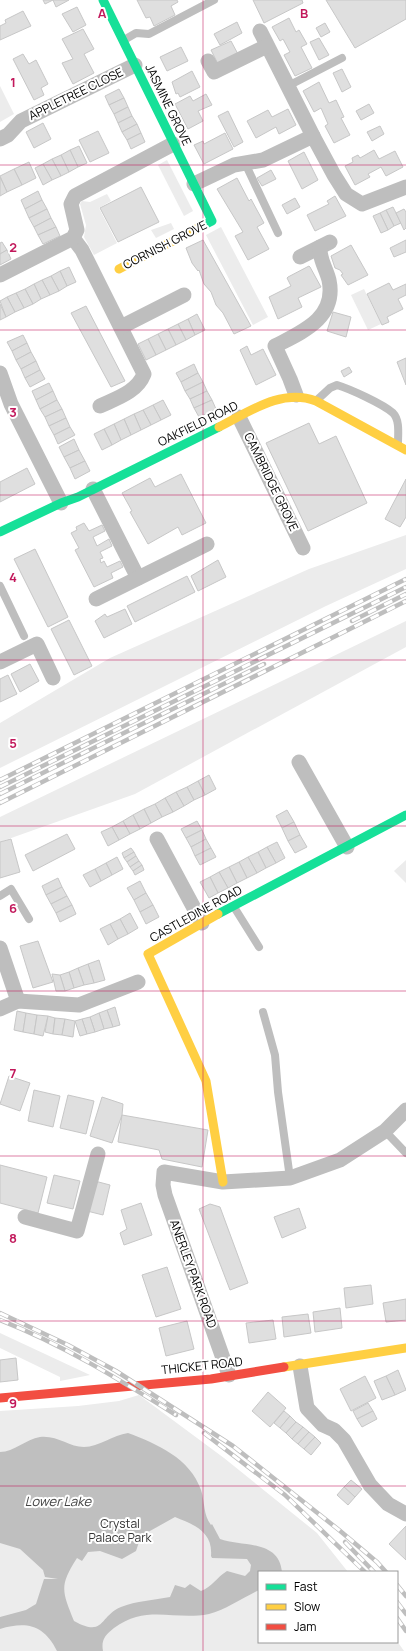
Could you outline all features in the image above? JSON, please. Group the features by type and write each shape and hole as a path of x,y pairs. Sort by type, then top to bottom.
{"street":[{"name":"JASMINE GROVE","path":"103,0 212,221"},
{"path":"260,31 313,136 346,194 362,204 406,188"},
{"path":"208,61 214,72 268,46"},
{"name":"APPLETREE CLOSE","path":"0,139 8,136 21,121 135,65"},
{"path":"194,184 234,165 263,160 313,136"},
{"path":"100,406 134,389 140,384 144,374 75,234 71,204 75,196 173,144"},
{"name":"CORNISH GROVE","path":"119,269 212,221"},
{"path":"0,275 75,234"},
{"path":"296,395 275,346 307,330 316,322 324,311 329,296 329,280 319,255 325,244 300,258"},
{"path":"121,327 184,296"},
{"path":"0,373 11,404 61,503"},
{"name":"OAKFIELD ROAD","path":"0,532 92,489 276,399 288,395 296,395 316,401 402,448"},
{"name":"CAMBRIDGE GROVE","path":"239,417 303,548"},
{"path":"92,489 138,578"},
{"path":"96,599 207,544"},
{"path":"0,662 37,644 54,678"},
{"path":"299,762 347,847"},
{"name":"CASTLEDINE ROAD","path":"223,1182 206,1081 148,954 233,906 406,815"},
{"path":"157,839 202,923"},
{"path":"0,948 18,1001"},
{"path":"0,1008 18,1001 79,1005 138,982"},
{"path":"223,1182 290,1178 340,1160 385,1131 406,1110"},
{"path":"25,1217 77,1231 98,1154"},
{"name":"ANERLEY PARK ROAD","path":"223,1182 164,1172 163,1185 165,1195 229,1375"},
{"name":"THICKET ROAD","path":"0,1398 211,1379 406,1348"},
{"path":"300,1366 307,1408 323,1425 334,1430 344,1440 370,1485 388,1504 406,1514"}],"lane":[{"path":"123,40 136,33 149,34 214,0"},
{"path":"288,86 342,58"},
{"path":"245,163 278,233"},
{"path":"316,401 330,388 337,385 351,389 393,414 399,427 402,448"},
{"path":"0,586 24,636"},
{"path":"0,896 11,889 29,919"},
{"path":"233,906 259,947"},
{"path":"263,1012 275,1055 278,1092 290,1178"},
{"path":"385,1131 406,1153"}],"green space":[{"path":"0,86 14,114 0,122"},
{"path":"167,160 193,211 184,216 158,165"},
{"path":"107,194 111,201 99,208 117,243 94,255 84,237 86,225 80,204 82,201 90,202"},
{"path":"171,223 174,229 156,238 151,230"},
{"path":"221,227 268,317 253,325 206,235"},
{"path":"364,289 381,324 368,330 351,295"},
{"path":"406,535 406,569 326,606 0,768 0,723 110,658 309,569"},
{"path":"406,621 406,647 135,794 0,842 0,817"},
{"path":"406,860 406,883 394,871"},
{"path":"0,1333 90,1375 60,1381 60,1377 0,1348"},
{"name":"Crystal Palace Park","path":"139,1395 224,1458 317,1533 347,1571 258,1571 258,1643 398,1642 404,1651 0,1651 0,1411 78,1406 119,1401"}],"water":[{"name":"Lower Lake","path":"128,1433 161,1447 181,1461 196,1479 201,1490 208,1521 211,1525 212,1524 220,1539 267,1549 274,1554 279,1561 282,1571 258,1571 258,1591 209,1614 196,1616 149,1615 126,1621 106,1635 103,1641 103,1651 57,1651 46,1635 34,1627 18,1625 0,1629 0,1617 26,1610 36,1604 44,1579 58,1579 45,1577 43,1570 20,1549 0,1543 0,1452 10,1450 30,1440 40,1437 57,1439 73,1445 84,1447 95,1445","holes":["175,1517 196,1527 206,1535 211,1548 212,1558 247,1559 251,1565 250,1571 245,1576 227,1571 201,1591 190,1584 185,1588 175,1585 170,1597 139,1602 121,1607 114,1611 97,1626 84,1626 74,1621 64,1589 67,1575 77,1558 82,1561 88,1552 100,1551 122,1559 136,1551 141,1536"]}],"building":[{"path":"43,0 53,0 45,4"},
{"path":"53,0 69,0 56,7"},
{"path":"137,0 177,0 178,2 171,6 175,15 154,26 150,17 146,18"},
{"path":"253,0 302,0 303,3 264,23"},
{"path":"326,0 406,0 406,19 355,48"},
{"path":"77,7 86,25 73,32 62,14"},
{"path":"23,11 31,26 0,40 0,26 6,23 5,20"},
{"path":"289,18 296,32 299,30 307,44 301,47 312,68 295,76 284,55 290,52 283,39 280,41 272,27"},
{"path":"237,22 242,33 220,45 214,34"},
{"path":"325,23 330,32 321,37 316,28"},
{"path":"83,29 94,49 84,54 94,73 73,84 62,63 73,59 62,39"},
{"path":"319,38 329,55 319,60 310,42"},
{"path":"231,41 239,56 219,66 211,50"},
{"path":"181,47 188,61 167,71 160,57"},
{"path":"23,54 29,64 36,60 48,84 41,88 44,95 34,100 13,59"},
{"path":"342,69 351,87 342,92 333,73"},
{"path":"192,71 200,87 180,97 178,93 176,94 172,82"},
{"path":"319,82 329,103 336,100 344,117 341,118 350,135 334,143 325,126 328,124 321,108 314,112 303,91"},
{"path":"119,89 124,98 109,105 105,96"},
{"path":"206,94 212,105 198,111 203,121 188,129 175,104 190,96 193,101"},
{"path":"124,98 128,107 114,114 109,105"},
{"path":"369,104 374,113 361,120 356,111"},
{"path":"128,107 132,116 118,123 114,114"},
{"path":"288,109 296,125 279,134 276,127 256,138 247,121 268,110 272,117"},
{"path":"228,111 243,142 234,147 218,116"},
{"path":"132,116 137,124 122,132 118,123"},
{"path":"43,123 51,139 34,148 26,132"},
{"path":"137,124 141,133 127,140 122,132"},
{"path":"380,126 384,134 372,141 367,132"},
{"path":"98,131 109,153 90,162 79,140"},
{"path":"141,133 145,142 131,149 127,140"},
{"path":"225,133 233,149 204,164 194,145 203,141 204,144"},
{"path":"79,146 87,163 78,167 70,150"},
{"path":"70,150 78,167 69,172 61,155"},
{"path":"374,150 379,159 395,151 403,167 386,176 381,167 368,174 370,177 355,185 345,166 353,162 352,158 358,155 360,158"},
{"path":"304,152 318,180 302,189 288,161"},
{"path":"61,155 69,172 61,176 52,159"},
{"path":"52,159 61,176 52,180 43,164"},
{"path":"29,162 36,178 22,185 14,169"},
{"path":"43,164 52,180 43,185 35,168"},
{"path":"14,169 22,185 7,192 0,176"},
{"path":"271,170 276,179 262,186 257,178"},
{"path":"0,177 7,192 0,196"},
{"path":"237,178 249,201 251,199 264,223 257,227 269,249 248,260 235,236 243,232 217,189"},
{"path":"141,187 159,222 118,242 100,208"},
{"path":"38,191 42,200 25,209 21,200"},
{"path":"335,196 346,216 315,231 307,215 329,204 327,201"},
{"path":"295,198 300,207 287,214 282,205"},
{"path":"42,200 47,209 29,218 25,209"},
{"path":"393,207 401,223 394,226 386,210"},
{"path":"47,209 51,218 34,227 29,218"},
{"path":"404,209 406,212 406,228 404,230 396,213"},
{"path":"386,210 394,226 388,230 380,213"},
{"path":"380,213 388,230 381,233 373,216"},
{"path":"51,218 56,227 38,235 34,227"},
{"path":"56,227 60,236 43,244 38,235"},
{"path":"203,240 251,326 234,334 223,313 216,305 211,292 204,284 199,270 198,271 192,263 186,248"},
{"path":"406,240 406,252 394,257 390,248"},
{"path":"2,242 7,250 0,254 0,243"},
{"path":"351,245 368,275 348,285 341,275 343,274 340,270 335,268 331,256"},
{"path":"7,250 11,259 0,265 0,254"},
{"path":"309,266 321,287 298,298 302,307 278,319 269,297 291,286 287,278"},
{"path":"69,267 76,282 67,286 60,271"},
{"path":"60,271 67,286 59,291 51,276"},
{"path":"51,276 59,291 50,295 42,280"},
{"path":"42,280 50,295 41,299 34,284"},
{"path":"389,283 393,290 406,284 406,295 398,299 403,309 387,317 389,322 382,325 367,294"},
{"path":"34,284 41,299 33,304 25,289"},
{"path":"25,289 33,304 24,308 16,293"},
{"path":"16,293 24,308 15,312 7,297"},
{"path":"7,297 15,312 6,317 0,301"},
{"path":"0,304 6,317 0,320"},
{"path":"86,306 125,381 111,387 71,313"},
{"path":"333,312 351,317 346,337 327,331"},
{"path":"197,314 205,330 195,335 188,319"},
{"path":"188,319 195,335 186,340 178,324"},
{"path":"178,324 186,340 176,345 168,329"},
{"path":"168,329 176,345 166,350 158,334"},
{"path":"158,334 166,350 156,355 148,339"},
{"path":"23,335 27,343 12,351 7,342"},
{"path":"148,339 156,355 146,360 138,344"},
{"path":"27,343 31,352 16,360 12,351"},
{"path":"247,346 251,355 263,349 276,375 256,385 240,350"},
{"path":"31,352 36,361 21,369 16,360"},
{"path":"406,358 406,385 397,362"},
{"path":"36,361 40,370 25,378 21,369"},
{"path":"194,364 198,373 181,382 176,373"},
{"path":"349,367 352,372 344,377 341,371"},
{"path":"40,370 45,379 30,387 25,378"},
{"path":"198,373 203,382 185,391 181,382"},
{"path":"203,382 207,391 190,399 185,391"},
{"path":"49,383 53,391 36,400 32,391"},
{"path":"53,391 57,400 40,409 36,400"},
{"path":"207,391 212,400 194,408 190,399"},
{"path":"57,400 62,409 45,417 40,409"},
{"path":"163,400 171,415 161,420 153,405"},
{"path":"212,400 216,409 199,417 194,408"},
{"path":"153,405 161,420 151,425 143,410"},
{"path":"62,409 66,418 49,426 45,417"},
{"path":"143,410 151,425 141,430 134,414"},
{"path":"134,414 141,430 131,435 124,419"},
{"path":"66,418 70,427 54,435 49,426"},
{"path":"124,419 131,435 121,440 114,424"},
{"path":"309,423 319,444 336,436 367,503 308,531 266,443"},
{"path":"114,424 121,440 112,445 104,429"},
{"path":"70,427 75,435 58,444 54,435"},
{"path":"104,429 112,445 102,450 94,434"},
{"path":"74,439 79,450 64,457 59,447"},
{"path":"79,450 85,461 70,468 64,457"},
{"path":"85,461 90,471 75,479 70,468"},
{"path":"27,468 35,484 0,502 0,482"},
{"path":"181,474 206,523 182,535 178,527 148,544 130,512 132,511 122,493 150,478 155,487"},
{"path":"406,479 406,517 400,527 385,519"},
{"path":"84,523 89,531 102,525 105,531 93,537 97,546 109,539 112,546 100,552 103,558 100,559 101,563 104,561 107,567 120,561 123,567 111,573 113,578 94,587 75,550 79,548 71,533 77,530 76,527"},
{"path":"35,549 68,617 48,627 14,559"},
{"path":"218,560 226,577 198,591 191,576"},
{"path":"187,576 195,592 135,622 127,606"},
{"path":"125,609 132,624 104,638 95,621 105,614 107,617"},
{"path":"69,620 92,666 74,675 51,629"},
{"path":"30,664 39,681 20,692 11,674"},
{"path":"8,675 17,694 0,702 0,679"},
{"path":"209,775 216,789 205,795 198,781"},
{"path":"198,781 205,795 194,800 187,787"},
{"path":"187,787 194,800 184,806 176,792"},
{"path":"176,792 184,806 173,812 165,798"},
{"path":"165,798 173,812 162,817 155,804"},
{"path":"155,804 162,817 151,823 144,809"},
{"path":"144,809 151,823 140,829 133,815"},
{"path":"287,810 294,822 282,828 276,816"},
{"path":"133,815 140,829 130,834 123,821"},
{"path":"123,821 130,834 119,840 112,827"},
{"path":"197,821 202,830 186,838 181,829"},
{"path":"294,822 300,835 288,841 282,828"},
{"path":"112,827 119,840 108,846 101,832"},
{"path":"202,830 206,839 191,847 186,838"},
{"path":"67,834 75,849 33,871 25,855"},
{"path":"300,835 307,847 295,853 288,841"},
{"path":"11,839 20,872 0,878 0,842"},
{"path":"206,839 211,848 195,856 191,847"},
{"path":"277,842 285,858 276,863 267,847"},
{"path":"267,847 276,863 266,868 258,852"},
{"path":"131,848 134,852 124,858 122,853"},
{"path":"211,848 216,857 200,865 195,856"},
{"path":"134,852 136,856 127,862 124,858"},
{"path":"258,852 266,868 257,873 248,857"},
{"path":"136,856 139,861 130,867 127,862"},
{"path":"117,857 123,869 112,875 106,863"},
{"path":"248,857 257,873 247,878 239,862"},
{"path":"139,861 142,865 133,871 130,867"},
{"path":"239,862 247,878 237,883 229,867"},
{"path":"106,863 112,875 101,881 95,869"},
{"path":"142,865 144,870 135,875 133,871"},
{"path":"229,867 237,883 228,888 219,872"},
{"path":"95,869 101,881 90,887 83,875"},
{"path":"219,872 228,888 218,893 210,877"},
{"path":"210,877 218,893 209,898 200,882"},
{"path":"58,878 62,887 46,895 42,886"},
{"path":"140,881 146,893 134,900 127,888"},
{"path":"62,887 67,896 51,904 46,895"},
{"path":"146,893 153,905 140,912 134,900"},
{"path":"67,896 72,905 56,913 51,904"},
{"path":"72,905 76,914 60,922 56,913"},
{"path":"153,905 159,917 146,924 140,912"},
{"path":"130,913 138,928 128,934 120,919"},
{"path":"120,919 128,934 118,939 110,924"},
{"path":"110,924 118,939 108,945 100,929"},
{"path":"38,941 53,982 33,988 20,946"},
{"path":"99,960 105,980 94,983 88,964"},
{"path":"88,964 94,983 84,985 78,968"},
{"path":"78,968 84,985 74,988 69,972"},
{"path":"69,972 74,988 65,991 60,975"},
{"path":"52,974 60,975 65,991 56,991"},
{"path":"115,1007 120,1025 113,1027 107,1010"},
{"path":"107,1010 113,1027 104,1029 99,1013"},
{"path":"17,1011 26,1013 23,1032 14,1030"},
{"path":"26,1013 37,1015 34,1034 23,1032"},
{"path":"99,1013 104,1029 95,1032 90,1017"},
{"path":"37,1015 48,1016 43,1036 34,1034"},
{"path":"48,1016 55,1018 53,1034 45,1032"},
{"path":"90,1017 95,1032 87,1034 82,1019"},
{"path":"55,1018 65,1019 62,1035 53,1034"},
{"path":"65,1019 75,1021 73,1037 62,1035"},
{"path":"82,1019 87,1034 80,1036 75,1021"},
{"path":"9,1076 30,1083 20,1111 0,1104"},
{"path":"34,1090 60,1096 53,1127 28,1121"},
{"path":"68,1095 94,1101 86,1134 60,1128"},
{"path":"102,1097 123,1104 122,1115 112,1143 90,1136"},
{"path":"122,1115 208,1130 202,1167 162,1159 159,1150 118,1142"},
{"path":"0,1165 47,1177 38,1213 0,1203"},
{"path":"54,1175 80,1181 73,1209 47,1203"},
{"path":"91,1180 110,1185 103,1215 83,1210"},
{"path":"141,1203 152,1235 124,1245 120,1233 127,1229 121,1210"},
{"path":"210,1204 220,1207 248,1283 230,1290 199,1209"},
{"path":"299,1208 306,1228 282,1238 274,1217"},
{"path":"167,1267 181,1309 156,1317 142,1275"},
{"path":"371,1285 373,1304 346,1308 344,1288"},
{"path":"406,1299 406,1320 386,1322 383,1303"},
{"path":"340,1308 342,1328 315,1332 313,1312"},
{"path":"308,1314 311,1333 284,1337 282,1317"},
{"path":"273,1320 276,1339 249,1343 246,1323"},
{"path":"187,1321 194,1349 166,1356 159,1328"},
{"path":"16,1358 18,1380 0,1382 0,1360"},
{"path":"398,1370 406,1390 395,1395 386,1376"},
{"path":"365,1376 376,1398 351,1411 340,1389"},
{"path":"386,1376 395,1395 382,1400 374,1381"},
{"path":"268,1392 286,1408 270,1427 252,1411"},
{"path":"368,1403 373,1411 357,1419 353,1411"},
{"path":"284,1411 290,1416 280,1428 274,1423"},
{"path":"373,1411 377,1419 362,1427 357,1419"},
{"path":"290,1416 296,1422 286,1433 280,1428"},
{"path":"296,1422 303,1427 292,1439 286,1433"},
{"path":"303,1427 309,1432 298,1444 292,1439"},
{"path":"309,1432 315,1437 304,1449 298,1444"},
{"path":"315,1437 321,1443 311,1455 304,1449"},
{"path":"351,1480 362,1489 355,1497 344,1487"},
{"path":"344,1487 355,1497 348,1505 337,1495"},
{"path":"406,1526 406,1560 389,1544"}],"railway":[{"path":"0,780 406,579"},
{"path":"0,787 406,587"},
{"path":"352,621 406,594"},
{"path":"0,803 406,601"},
{"path":"0,794 264,664"},
{"path":"0,1313 68,1345 116,1371 233,1446 339,1530 377,1562 385,1571"},
{"path":"0,1320 68,1351 176,1415"},
{"path":"204,1433 285,1495 364,1571"},
{"path":"345,1542 373,1571"},
{"path":"398,1586 406,1596"},
{"path":"398,1603 406,1614"},
{"path":"398,1619 406,1631"}],"traffic: fast":[{"path":"103,0 212,221 200,227"},
{"path":"0,532 61,503 78,497 219,427"},
{"path":"218,914 406,815"}],"traffic: slow":[{"path":"119,269 200,227"},
{"path":"219,427 266,404 290,397 303,398 316,401 406,450"},
{"path":"218,914 148,954 206,1081 223,1182"},
{"path":"284,1367 406,1348"}],"traffic: jam":[{"path":"0,1398 211,1379 284,1367"}]}
